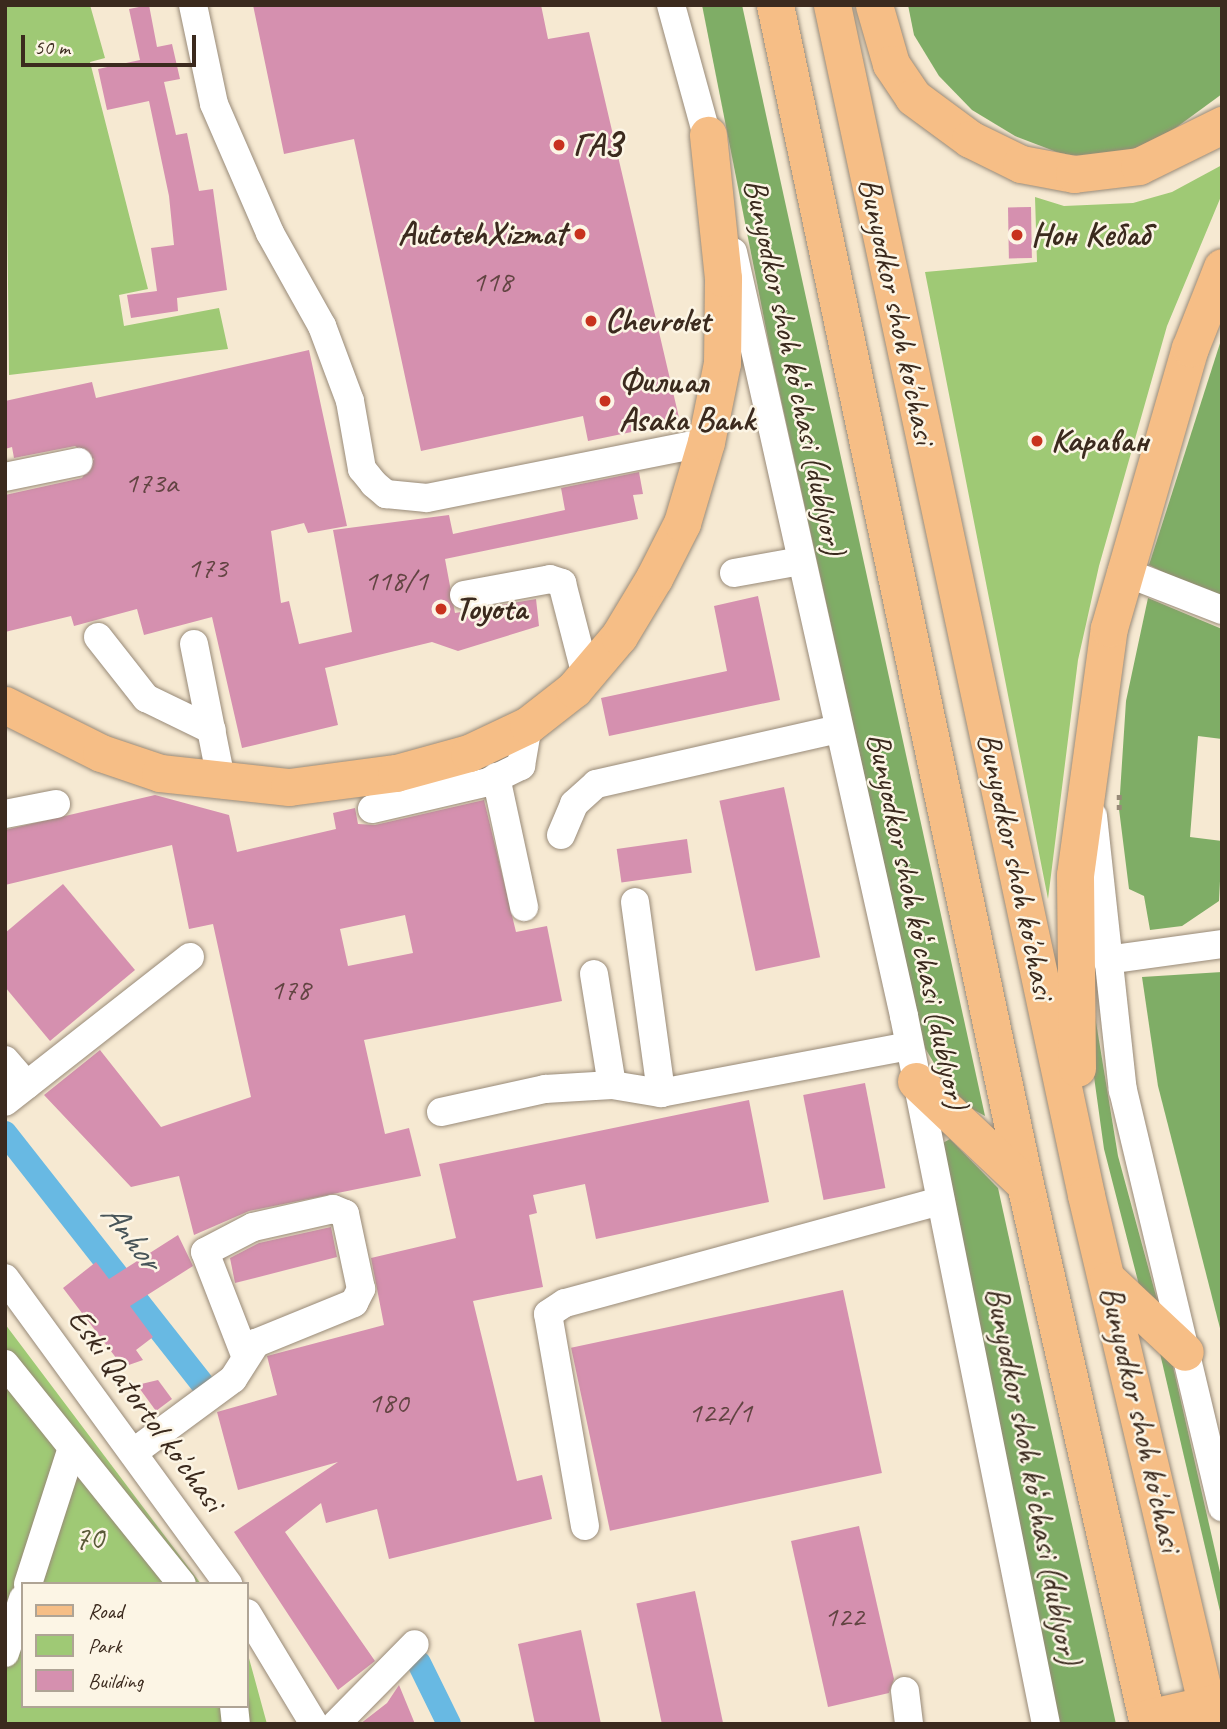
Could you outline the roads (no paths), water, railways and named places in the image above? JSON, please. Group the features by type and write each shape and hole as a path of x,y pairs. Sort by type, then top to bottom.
{"main road":[{"name":"Bunyodkor shoh ko'chasi","path":"775,5 1025,1184 1147,1721"},
{"name":"Bunyodkor shoh ko'chasi","path":"832,5 1086,1195 1213,1710"},
{"path":"855,5 871,189"},
{"path":"874,5 891,64 913,97 970,139 1021,164 1074,174 1120,169 1190,145 1222,125"},
{"path":"5,705 101,753 222,784 289,788 396,773 469,753 528,725 586,676 654,578 682,523 706,442 722,363 723,278 708,135"},
{"path":"1086,1195 1073,911 1104,769 1122,571 1222,267"},
{"path":"912,1064 1025,1184"},
{"path":"1108,1280 1185,1352"},
{"path":"1147,1721 1213,1710"}],"street":[{"path":"193,5 214,104 270,233 322,326 350,401 362,469 374,484 386,494 427,498 706,442"},
{"name":"Bunyodkor shoh koʻchasi (dublyor)","path":"671,5 708,135"},
{"name":"Bunyodkor shoh koʻchasi (dublyor)","path":"688,5 708,135 912,1064 1046,1724"},
{"path":"5,477 78,462"},
{"path":"734,573 801,561"},
{"path":"1122,571 1222,610"},
{"path":"464,595 550,579 562,583 586,676"},
{"path":"98,637 145,698 212,730"},
{"path":"194,644 222,784"},
{"path":"372,809 496,777 521,766 528,725"},
{"path":"561,835 574,804 596,783 839,729"},
{"path":"1104,769 1107,960 1130,1128 1217,1469 1221,1501"},
{"path":"496,777 524,907"},
{"path":"5,814 56,804"},
{"path":"635,902 661,1093"},
{"path":"1107,960 1222,944"},
{"path":"5,1059 16,1093 190,957"},
{"path":"594,974 612,1084"},
{"path":"441,1112 545,1089 612,1084 661,1093 912,1064"},
{"path":"585,1526 548,1314 565,1303 940,1201"},
{"path":"134,1452 233,1378 245,1355 269,1336 354,1303 361,1289 345,1214 333,1209 253,1227 205,1252 245,1355"},
{"name":"Eski Qatortol ko'chasi","path":"5,1278 227,1582"},
{"path":"5,1364 181,1582"},
{"path":"29,1582 72,1448"},
{"path":"5,1653 21,1605"},
{"path":"248,1615 314,1724"},
{"path":"336,1724 415,1644"},
{"path":"279,1664 295,1724"},
{"path":"905,1691 909,1724"}],"waterway":[{"name":"Anhor","path":"5,1133 202,1383"},
{"name":"Anhor","path":"419,1663 449,1724"}],"place":[{"name":"ГАЗ","path":"559,145"},
{"name":"AutotehXizmat","path":"580,234"},
{"name":"Нон Кебаб","path":"1017,235"},
{"name":"Chevrolet","path":"591,321"},
{"name":"Филиал Asaka Bank","path":"605,401"},
{"name":"Караван","path":"1037,441"},
{"name":"Toyota","path":"441,609"}],"park label":[{"name":"70","path":"89,1539"}]}
